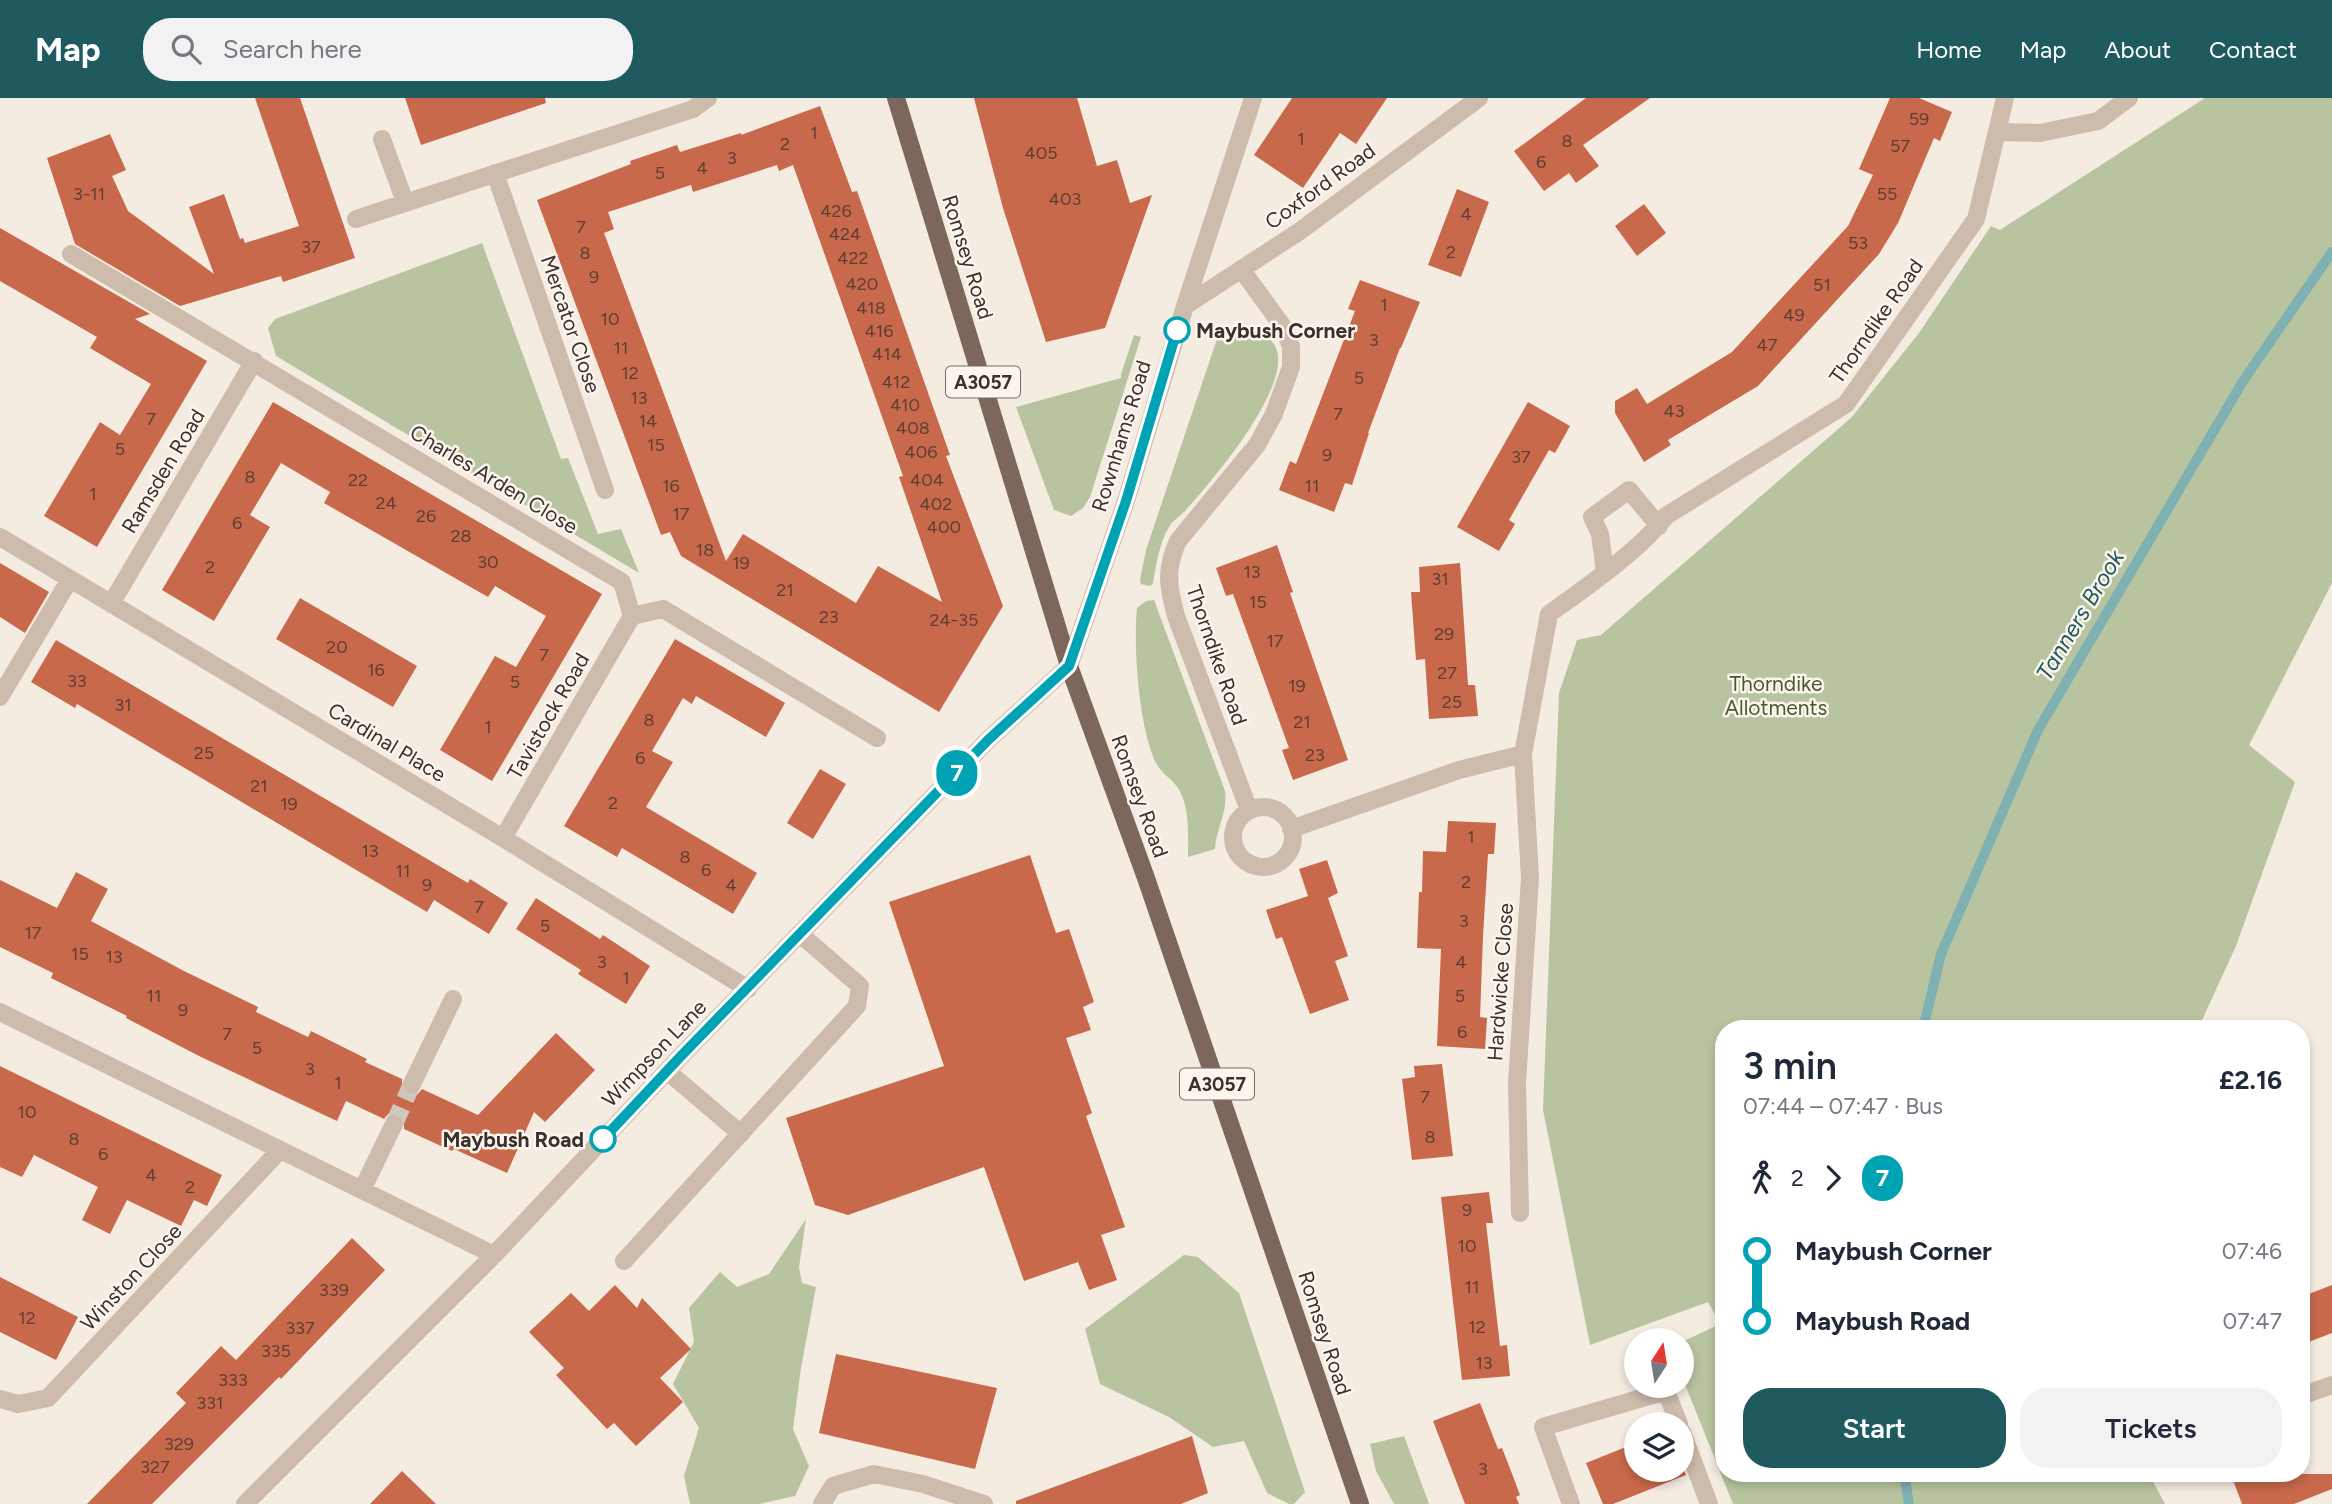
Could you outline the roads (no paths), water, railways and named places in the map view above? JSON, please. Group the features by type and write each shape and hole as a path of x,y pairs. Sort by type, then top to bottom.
{"main road":[{"name":"Romsey Road","path":"896,98 1069,666 1146,878 1360,1504"}],"street":[{"path":"356,219 694,109 708,98"},
{"name":"Rownhams Road","path":"1069,666 1126,501 1185,306 1253,98"},
{"name":"Coxford Road","path":"1185,306 1300,231 1479,98"},
{"name":"Thorndike Road","path":"1523,754 1549,614 1605,572 1659,526 1666,516 1846,404 1976,219 2005,98"},
{"path":"1998,132 2040,133 2098,121 2129,98"},
{"path":"382,139 405,202"},
{"name":"Mercator Close","path":"495,173 605,490"},
{"name":"Charles Arden Close","path":"71,254 622,582 632,616"},
{"name":"Thorndike Road","path":"1241,270 1284,328 1291,347 1291,366 1273,414 1257,444 1178,541 1169,559 1168,579 1176,616 1249,810"},
{"name":"Ramsden Road","path":"111,604 254,361"},
{"path":"1605,572 1600,534 1592,517 1629,490 1659,526"},
{"name":"Cardinal Place","path":"0,537 503,838 748,989"},
{"path":"0,697 70,579"},
{"path":"632,616 663,609 877,737"},
{"name":"Tavistock Road","path":"503,838 632,616"},
{"name":"Wimpson Lane","path":"245,1504 494,1255 667,1071 988,740 1069,666"},
{"path":"1291,829 1459,770 1523,754"},
{"name":"Hardwicke Close","path":"1520,1213 1517,1083 1530,878 1523,754"},
{"path":"1261,807 1273,809 1285,817 1291,829 1291,848 1282,860 1273,865 1260,867 1250,863 1236,850 1236,824 1249,810 1261,807"},
{"path":"624,1261 857,1006 860,986 800,934"},
{"path":"412,1084 453,999"},
{"path":"0,1012 494,1255"},
{"path":"667,1071 741,1133"},
{"path":"362,1190 394,1124"},
{"name":"Winston Close","path":"0,1399 18,1404 48,1398 280,1150"},
{"path":"2310,1393 2332,1385"},
{"path":"1571,1504 1544,1427 1666,1391 1674,1412"},
{"path":"1694,1464 1709,1504"},
{"path":"822,1504 833,1486 874,1474 923,1484 984,1504"}],"waterway":[{"name":"Tanners Brook","path":"1925,1020 1941,954 2038,730 2243,381 2332,252"},
{"name":"Tanners Brook","path":"1905,1482 1909,1504"}],"tunnel":[{"path":"394,1124 412,1084"}],"place":[{"name":"Maybush Corner","path":"1177,330"},
{"name":"Maybush Road","path":"603,1139"}],"park label":[{"name":"Thorndike Allotments","path":"1776,695"}]}
